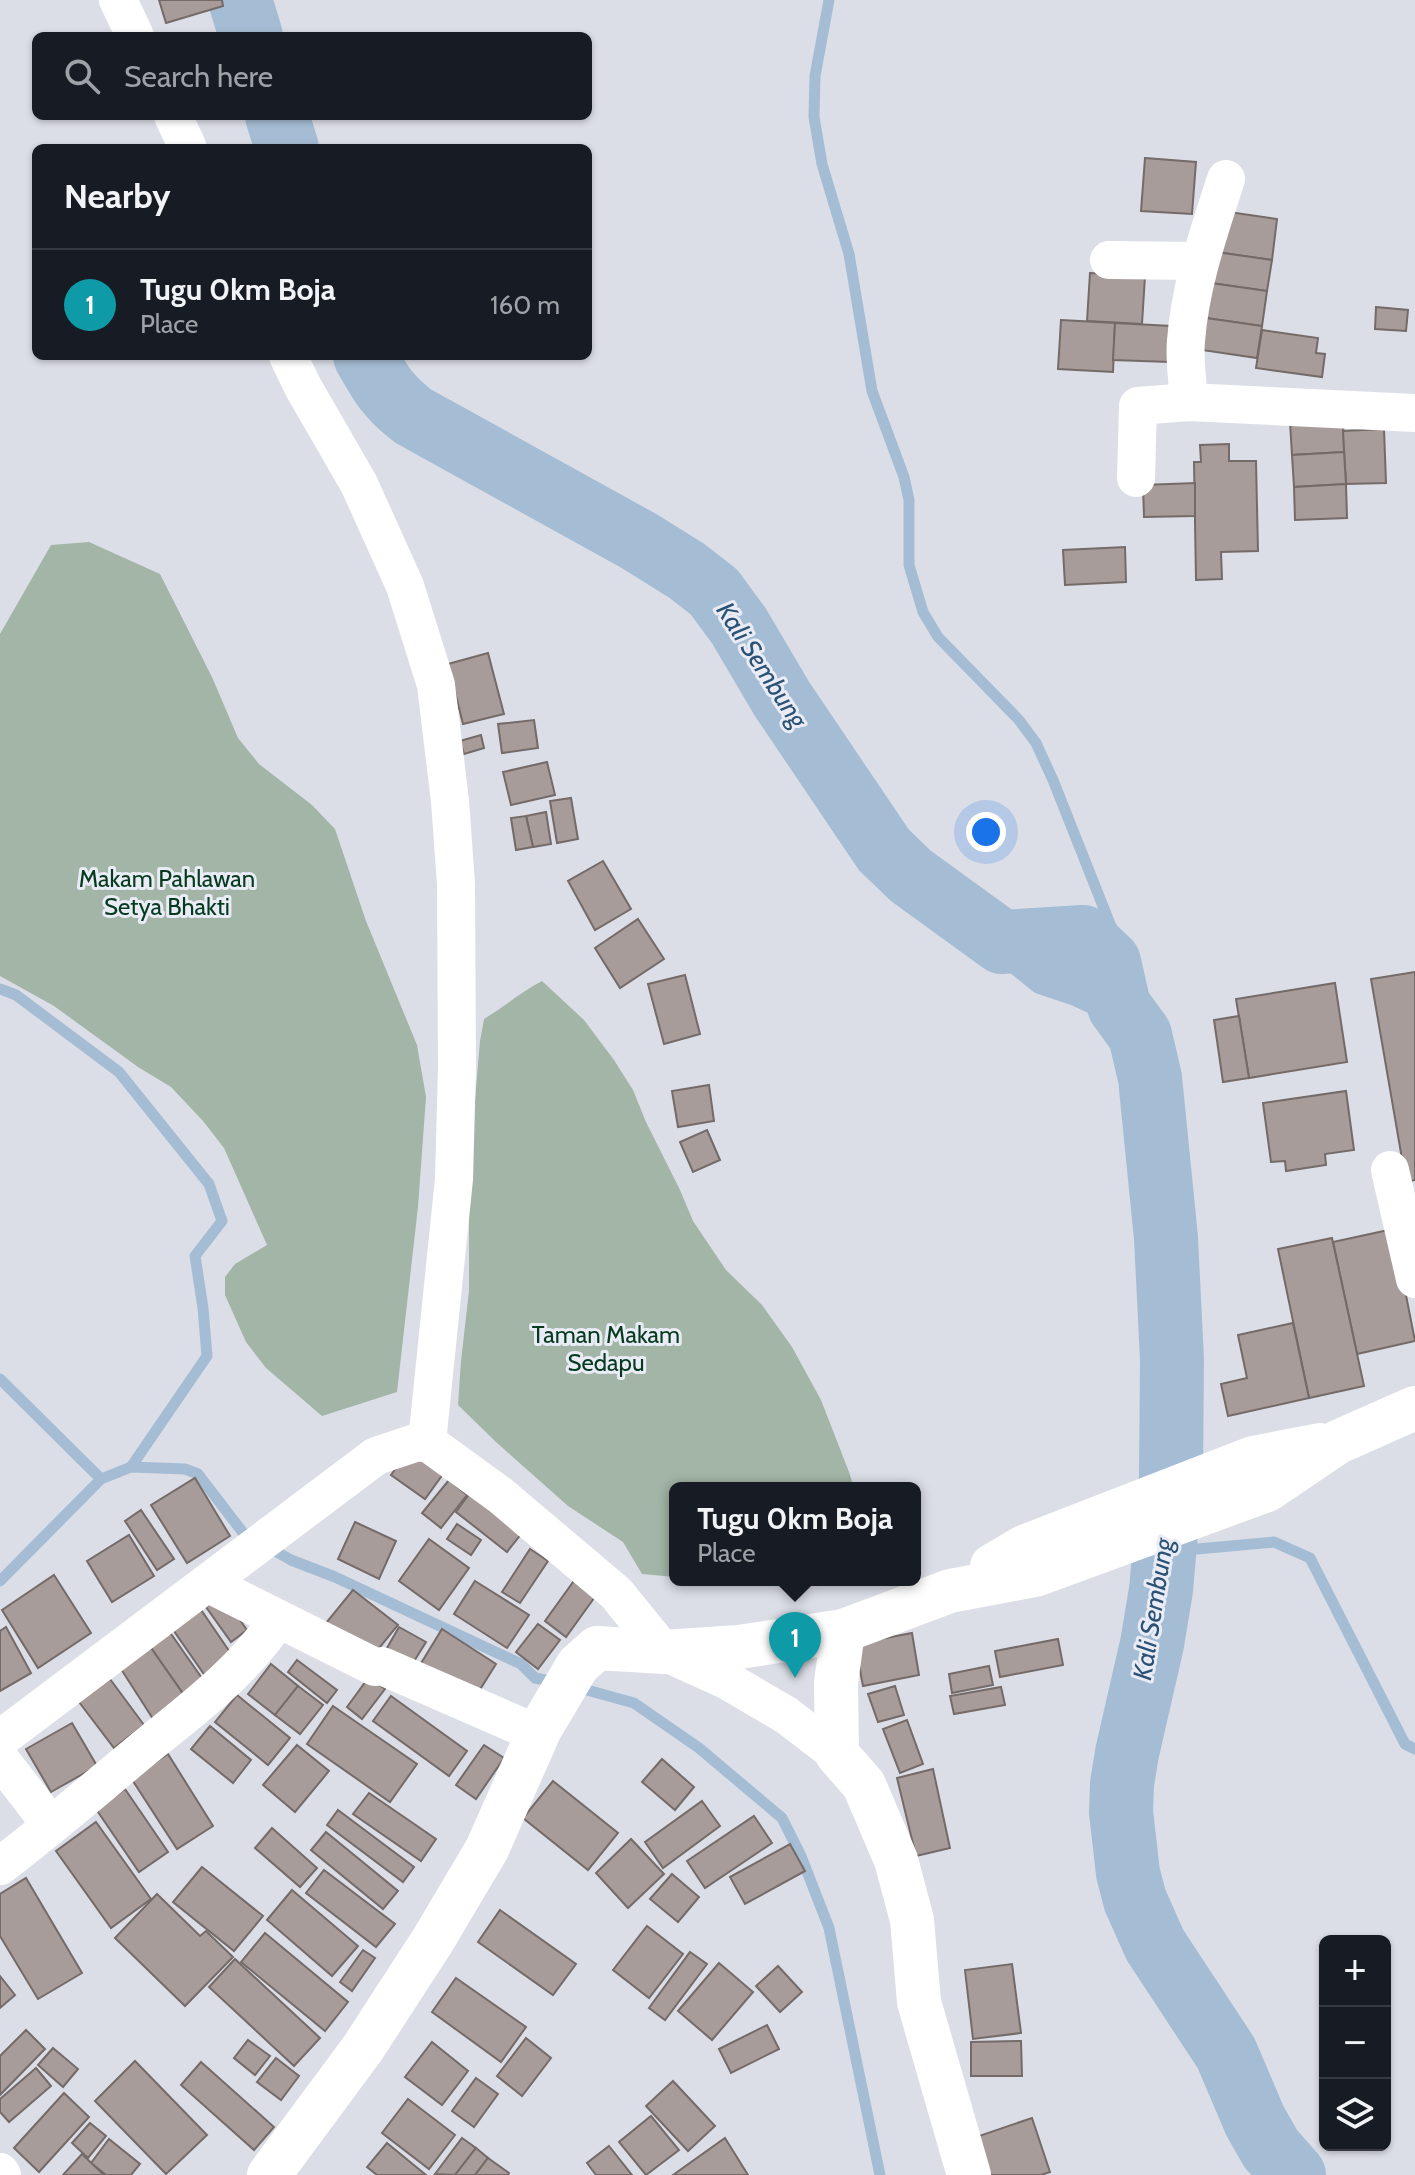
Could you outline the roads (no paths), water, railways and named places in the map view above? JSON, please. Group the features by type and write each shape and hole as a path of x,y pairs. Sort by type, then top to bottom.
{"main road":[{"path":"269,2175 363,2048 433,1940 487,1849 539,1731 578,1665 597,1648 664,1652 739,1647 843,1631 1260,1474 1415,1408"},
{"path":"843,1631 836,1683 837,1754 864,1785 896,1860 912,1920 919,2002 969,2175"}],"street":[{"path":"118,0 133,32"},
{"path":"175,120 186,144"},
{"path":"1189,402 1185,342 1199,261 1226,179"},
{"path":"1109,260 1199,261"},
{"path":"290,360 359,484 405,586 436,685 456,884 457,1068 454,1179 427,1442"},
{"path":"1136,478 1138,406 1189,402 1415,413"},
{"path":"1390,1170 1415,1279"},
{"path":"0,1739 376,1456 427,1442 500,1495 616,1593 664,1652 728,1681 786,1715 837,1754"},
{"path":"217,1576 278,1619 375,1667 382,1666 539,1731"},
{"path":"5,1862 208,1696 254,1651 278,1619"},
{"path":"0,1759 46,1829"}],"waterway":[{"name":"Kali Sembung","path":"240,0 250,32"},
{"path":"829,0 815,76 814,117 822,164 849,254 872,391 904,477 909,500 909,565 923,612 938,637 1019,720 1036,743 1118,944 1118,951 1109,962"},
{"name":"Kali Sembung","path":"278,120 286,144"},
{"name":"Kali Sembung","path":"367,360 385,389 413,416 639,541 714,592 884,850 911,876 1002,942 1083,937 1109,962 1119,1006 1140,1035 1150,1078 1166,1238 1172,1359 1171,1476 1161,1590 1122,1784 1121,1812 1128,1873 1135,1900 1155,1945 1226,2053 1255,2121 1271,2149 1294,2175"},
{"name":"Kali Sembung","path":"1002,942 1044,976 1119,1006"},
{"path":"0,989 16,995 119,1072 209,1184 222,1221 195,1256 207,1356 131,1467"},
{"path":"0,1379 101,1479"},
{"path":"0,1581 101,1479 131,1467 185,1469 198,1474 244,1534 253,1539"},
{"path":"1164,1552 1274,1542 1310,1558 1405,1744 1415,1749"},
{"path":"268,1547 521,1664 535,1678 555,1682"},
{"path":"576,1687 634,1703 699,1748 782,1818 801,1856 829,1928 880,2175"}],"place":[{"name":"Tugu 0km Boja","path":"795,1678"}],"park label":[{"name":"Makam Pahlawan Setya Bhakti","path":"167,892"},
{"name":"Taman Makam Sedapu","path":"606,1348"}]}
